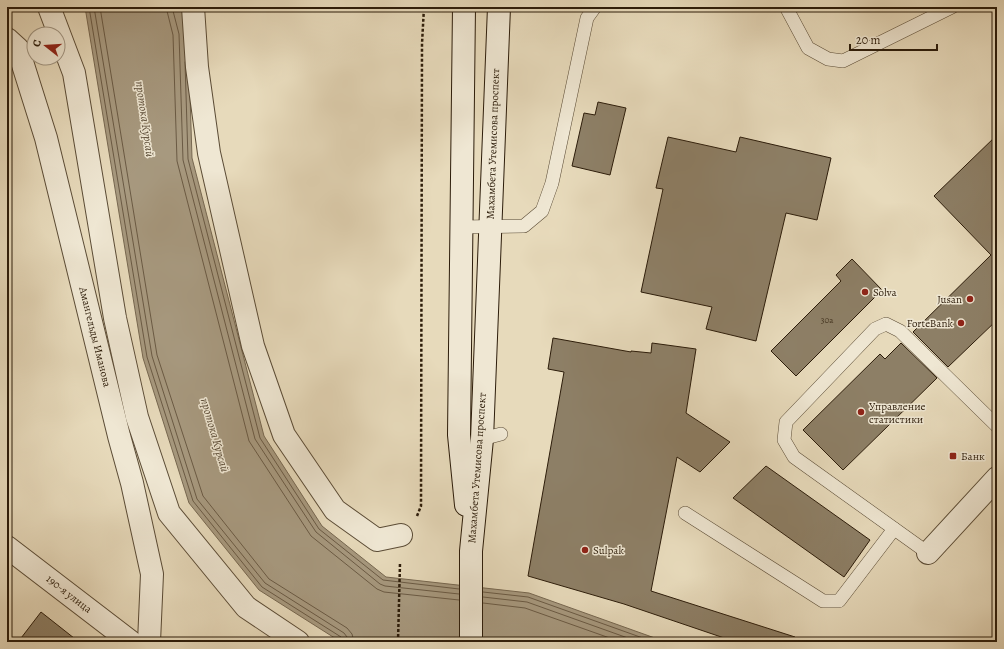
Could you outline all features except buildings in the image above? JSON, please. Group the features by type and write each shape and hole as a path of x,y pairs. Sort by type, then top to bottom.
{"street":[{"path":"49,7 74,73 115,318 137,417 169,513 246,607 298,642"},
{"path":"193,7 197,67 209,153 253,346 284,435 335,510 377,540 401,535"},
{"name":"Махамбета Утемисова проспект","path":"464,7 459,436 471,552"},
{"name":"Махамбета Утемисова проспект","path":"471,552 491,436 490,227 499,7"},
{"name":"Амангельды Иманова","path":"7,39 18,49 46,138 117,429 132,483 152,574 149,642"},
{"path":"928,553 997,478"},
{"name":"190-я улица","path":"7,547 131,642"},
{"path":"471,552 471,642"}],"lane":[{"path":"461,228 524,226 542,211 552,183 587,18 595,7"},
{"path":"786,7 808,48 828,59 843,60 952,7"},
{"path":"928,553 794,457 784,440 786,422 875,329 886,324 900,331 997,426"},
{"path":"685,513 823,601 839,601 894,529"}],"path":[{"path":"398,642 401,535 414,524 421,506 422,44 424,7"}],"water":[{"name":"протока Курсай","path":"85,7 181,7 188,32 192,158 264,436 322,526 386,577 529,593 666,642 341,642 259,590 189,503 143,358"}],"place":[{"name":"Solva","path":"865,292"},
{"name":"Jusan","path":"970,299"},
{"name":"ForteBank","path":"961,323"},
{"name":"Управление статистики","path":"861,412"},
{"name":"Банк","path":"953,456"},
{"name":"Sulpak","path":"585,550"}]}
